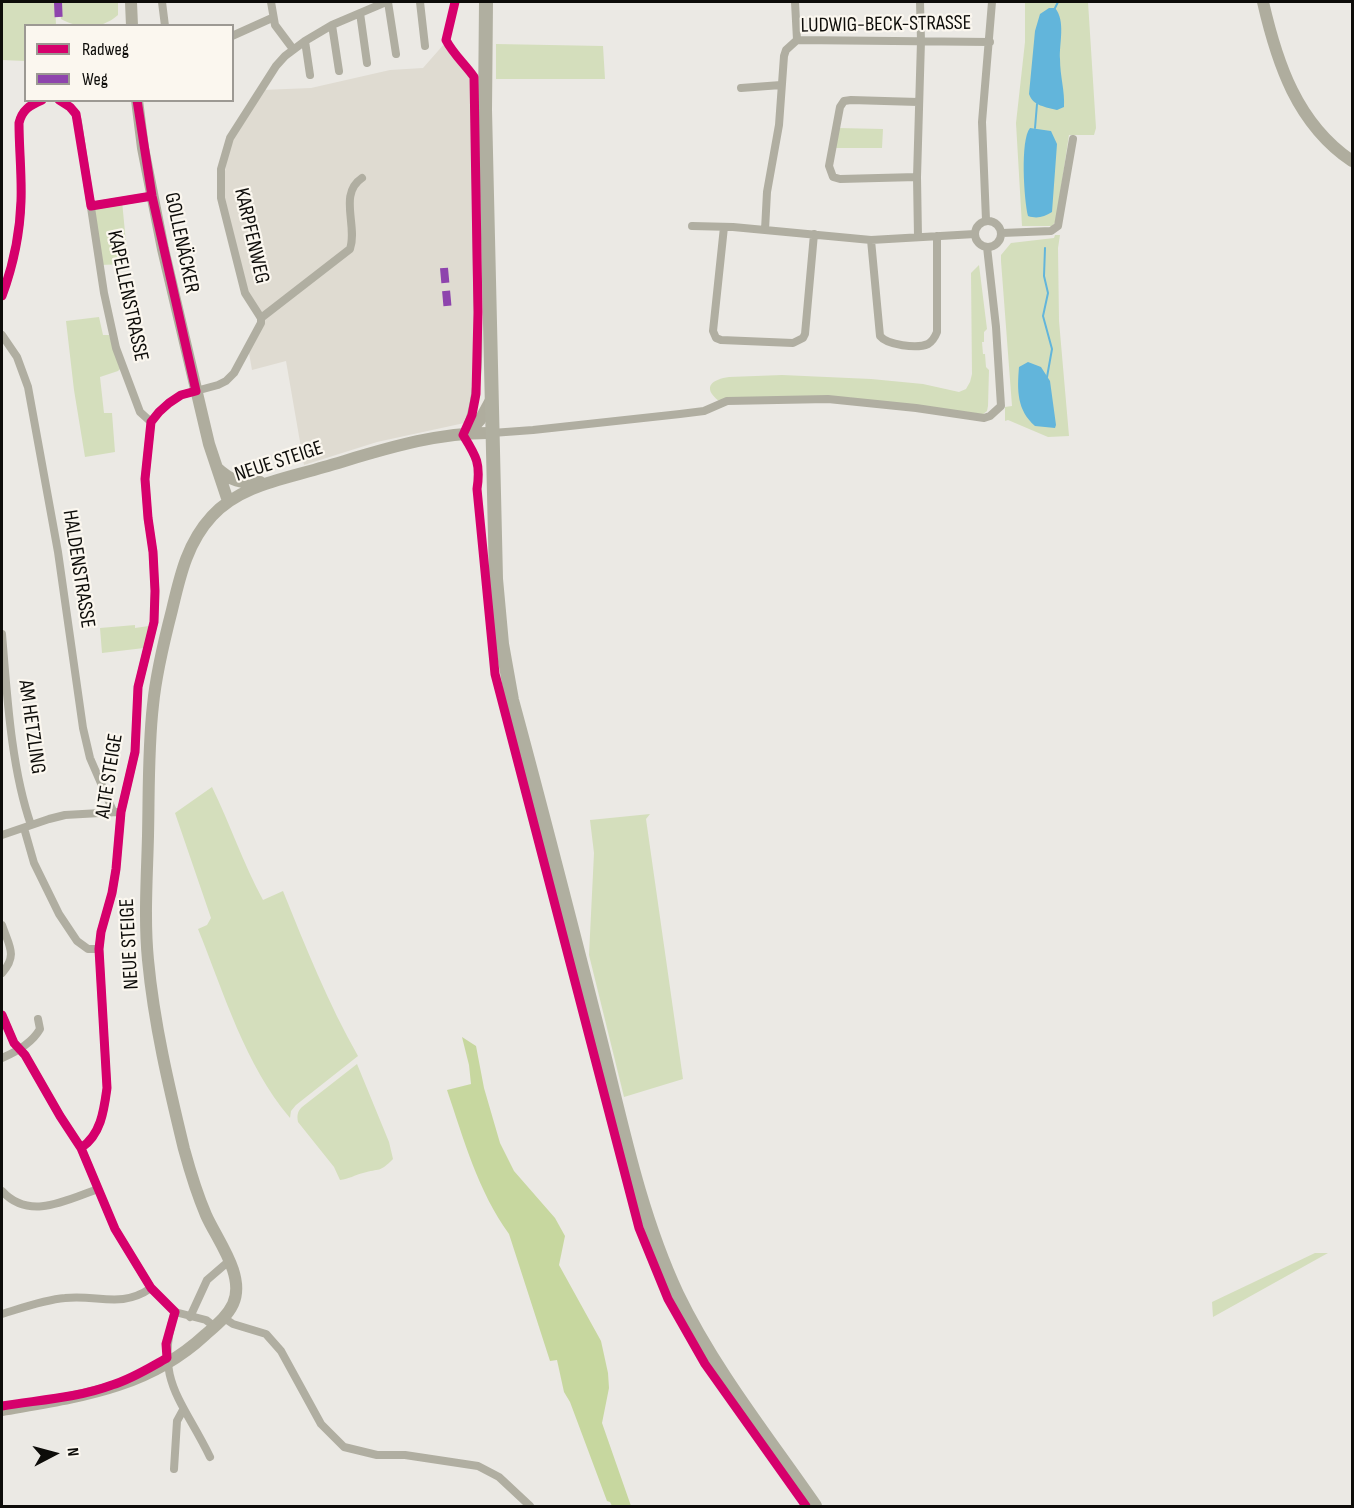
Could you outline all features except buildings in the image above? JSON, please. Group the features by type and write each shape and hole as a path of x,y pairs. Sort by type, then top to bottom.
{"main road":[{"path":"131,2 132,24"},
{"path":"486,2 485,110 496,579 506,673 639,1188 664,1264 708,1352 815,1506"},
{"path":"1263,2 1279,60 1298,103 1328,141 1353,161"},
{"name":"GOLLENÄCKER","path":"137,102 152,196 196,392 216,467 228,501"},
{"path":"465,435 480,419 492,398"},
{"name":"NEUE STEIGE","path":"2,1410 87,1396 114,1389 168,1363 201,1339 234,1303 236,1282 229,1261 206,1214 186,1155 164,1064 153,1007 146,922 150,749 156,684 181,569 192,545 202,528 228,501 273,481 404,444 492,433"},
{"path":"216,467 237,483 273,481"}],"street":[{"path":"162,2 165,24"},
{"path":"271,2 272,18 293,49"},
{"name":"KARPFENWEG","path":"196,392 218,386 234,373 260,327 261,318 249,301 240,276 220,198 221,170 234,129 276,66 293,49 332,25 387,2 396,54"},
{"path":"420,2 425,46"},
{"path":"795,2 796,40"},
{"path":"918,237 920,2"},
{"path":"987,220 982,122 992,2"},
{"path":"360,13 367,63"},
{"path":"234,35 272,18"},
{"path":"332,25 339,71"},
{"name":"LUDWIG-BECK-STRASSE","path":"765,230 768,192 779,125 784,56 790,45 796,40 990,42"},
{"path":"304,41 310,75"},
{"path":"465,435 476,394 478,312 474,77"},
{"path":"741,88 782,85"},
{"path":"917,177 840,179 833,177 829,166 840,107 844,102 851,100 918,102"},
{"path":"2,296 19,230 21,203 19,123 21,114 38,102"},
{"name":"KAPELLENSTRASSE","path":"62,102 76,114 104,293 116,348 140,412 151,422"},
{"path":"1002,232 1055,230 1058,226 1073,139"},
{"name":"KARPFENWEG","path":"261,318 350,249 352,238 349,194 353,186 362,178"},
{"name":"KAPELLENSTRASSE","path":"91,206 152,196"},
{"path":"987,220 997,223 1002,232 998,243 987,247 977,242 975,234 980,224 987,220"},
{"path":"693,226 871,240 975,234"},
{"path":"724,227 713,331 716,338 721,340 793,343 803,338 814,234"},
{"path":"871,240 880,336 888,343 919,346 934,339 937,332 937,236"},
{"path":"492,433 704,411 727,401 828,399 984,418 990,416 1000,406 996,327 987,247"},
{"name":"HALDENSTRASSE","path":"2,335 17,357 28,387 58,550 83,728 90,758 117,812"},
{"path":"151,422 169,403 182,395 196,392"},
{"name":"ALTE STEIGE","path":"81,1148 92,1139 97,1130 106,1098 99,949 116,869 117,812 135,752 138,687 154,622 156,591 146,480 151,422"},
{"name":"AM HETZLING","path":"2,634 13,741 26,805 34,863 59,914 78,941 88,949 99,949"},
{"path":"2,835 65,815 117,812"},
{"path":"2,925 12,953 2,973"},
{"path":"2,1015 15,1043 81,1148 115,1229 151,1288 175,1312 190,1317 234,1324 266,1334 281,1351 321,1424 335,1441 344,1447 377,1455 405,1455 478,1466 498,1477 530,1506"},
{"path":"2,1058 20,1049 39,1032 39,1019"},
{"path":"2,1191 16,1203 43,1207 52,1206 98,1189"},
{"path":"190,1317 207,1280 229,1261"},
{"path":"2,1314 67,1297 117,1301 142,1294 151,1288"},
{"path":"175,1312 166,1344 174,1390 183,1410 196,1427 210,1457"},
{"path":"174,1469 177,1421 183,1410"}],"shaded area":[{"path":"445,43 474,77 476,394 469,422 377,442 304,465 286,361 252,370 248,347 260,327 252,307 221,198 230,138 262,90 311,88 390,70 423,68"}],"green space":[{"path":"2,2 55,2 56,24 24,24 24,61 2,60"},
{"path":"60,2 118,2 118,15 105,23 73,24 61,19"},
{"path":"1025,2 1088,2 1096,128 1094,135 1069,135 1056,221 1052,226 1022,226 1016,123 1025,42"},
{"path":"496,44 603,46 605,79 496,79"},
{"path":"838,128 883,129 882,148 834,148"},
{"path":"122,201 128,264 99,265 91,206"},
{"path":"1055,235 1060,235 1058,248 1059,321 1069,436 1048,437 1008,420 1005,421 1005,407 1012,406 1001,255 1011,243 1054,238"},
{"path":"979,265 987,329 984,332 984,342 982,342 983,354 985,354 986,367 989,370 988,406 987,411 982,415 844,397 719,401 711,392 711,384 723,378 782,375 871,379 923,384 959,392 966,389 972,374 971,273"},
{"path":"99,317 103,335 109,335 120,369 100,377 104,413 112,413 115,452 85,457 66,321"},
{"path":"135,625 135,628 149,626 144,648 102,653 100,628"},
{"path":"212,787 263,900 283,891 327,996 358,1056 296,1105 291,1111 290,1118 260,1075 248,1052 198,929 207,925 211,918 175,813"},
{"path":"650,814 646,819 683,1079 624,1097 589,955 594,853 590,820"},
{"path":"462,1037 476,1046 484,1088 500,1143 514,1171 555,1218 565,1236 559,1265 601,1341 609,1388 602,1423 631,1506 612,1506 607,1501 570,1402 564,1392 557,1360 550,1361 509,1234 480,1183 466,1146 447,1090 471,1084"},
{"path":"357,1064 389,1142 393,1159 379,1169 340,1180 334,1167 298,1122 298,1114 302,1107"},
{"path":"1315,1253 1328,1253 1213,1317 1212,1302"}],"water":[{"path":"1049,8 1055,8 1061,26 1060,65 1064,107 1057,110 1037,104 1029,94 1035,31 1040,14"},
{"path":"1030,128 1051,131 1057,144 1052,212 1037,217 1028,216 1025,197 1024,157"},
{"path":"1028,362 1041,367 1050,381 1055,428 1035,426 1022,407 1018,392 1019,367"}],"waterway":[{"path":"1055,8 1058,2"},
{"path":"1035,128 1037,104"},
{"path":"1045,248 1044,276 1048,293 1043,316 1052,349 1047,377"}],"marked path":[{"path":"58,2 59,24"},
{"path":"444,268 448,312"}],"cycle path":[{"path":"455,2 446,40 474,77 478,312 476,394 472,415 463,435 478,466 477,489 495,674 639,1228 668,1299 705,1364 806,1506"},
{"path":"2,296 13,261 19,226 21,191 19,123 27,108 38,102"},
{"path":"62,102 76,114 91,206 152,196"},
{"path":"81,1148 88,1143 97,1129 106,1096 99,949 116,869 121,812 135,752 138,687 154,622 153,552 145,479 151,422 169,403 181,395 196,391 152,196 137,102"},
{"path":"2,1015 14,1043 25,1055 81,1148 115,1229 151,1288 175,1312 166,1344 167,1358 147,1369 119,1383 85,1393 2,1406"}]}
